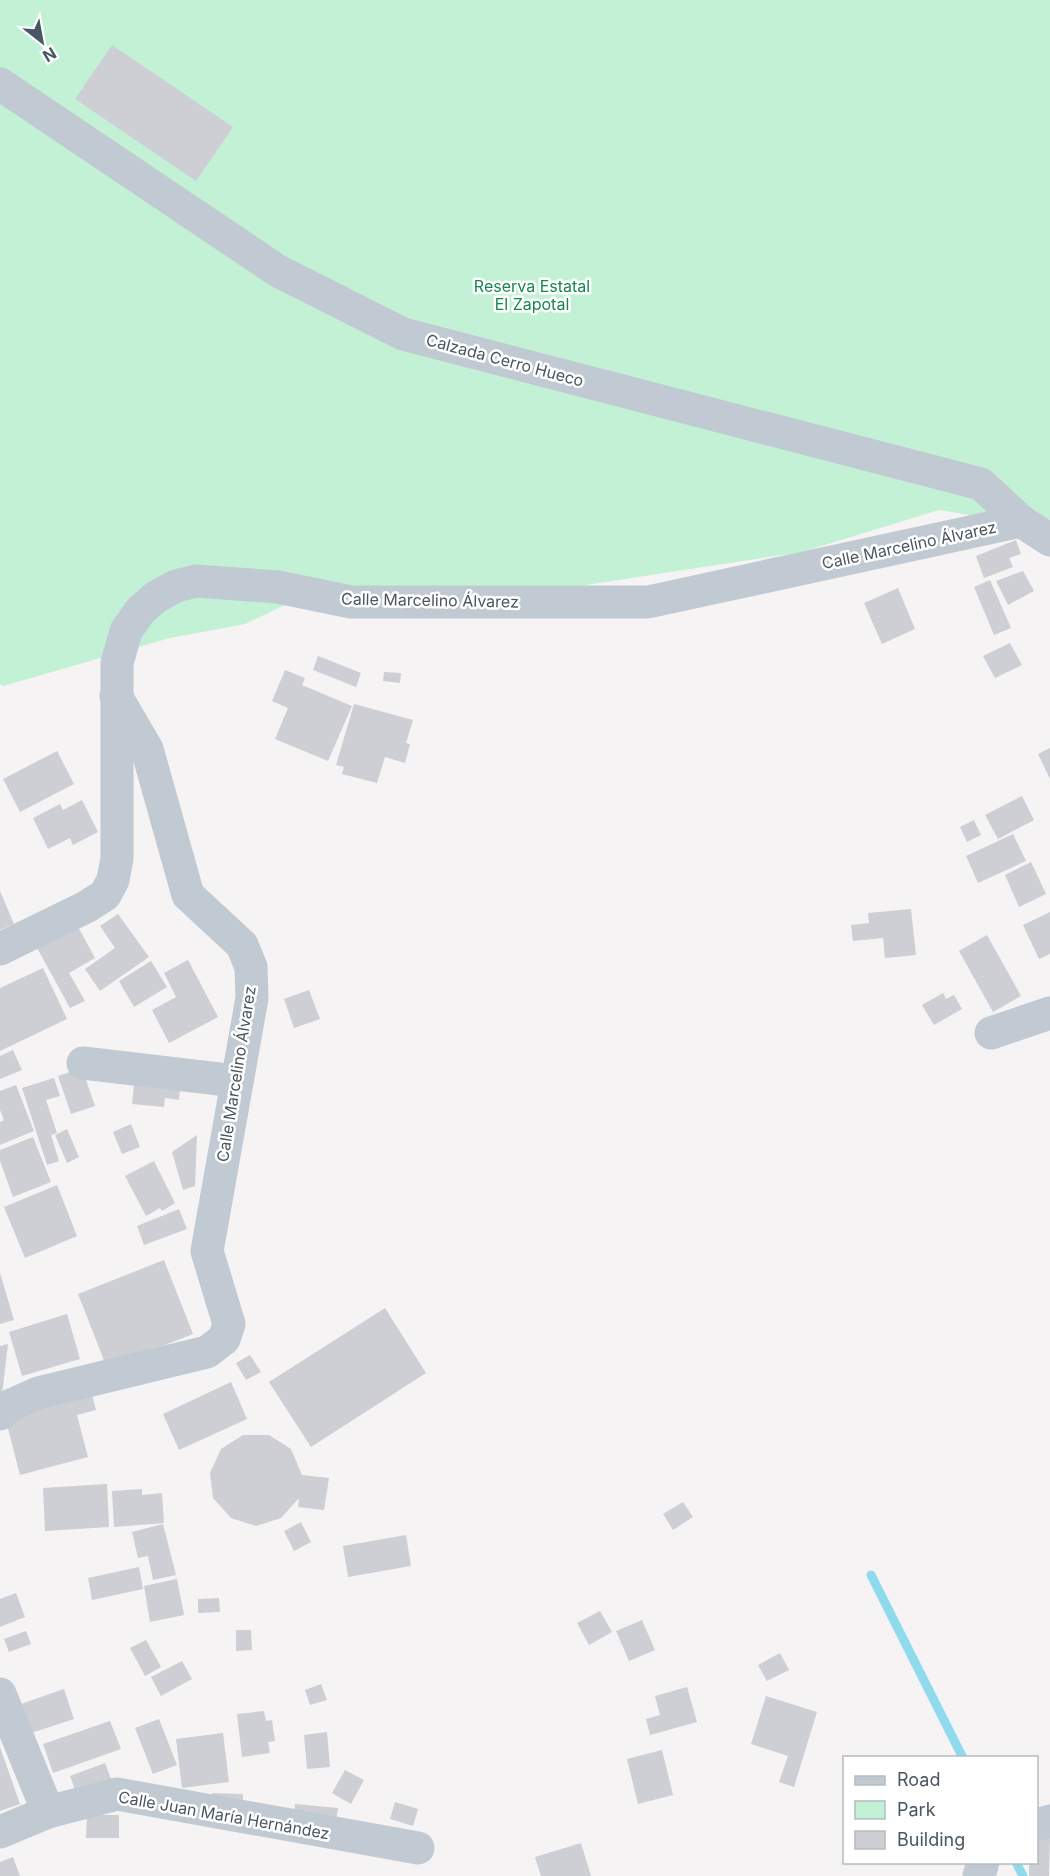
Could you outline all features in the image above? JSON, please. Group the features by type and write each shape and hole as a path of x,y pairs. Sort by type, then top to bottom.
{"street":[{"name":"Calzada Cerro Hueco","path":"0,84 278,271 403,334 981,484 1021,521 1050,540"},
{"name":"Calle Marcelino Álvarez","path":"0,1414 11,1405 38,1393 207,1352 224,1339 229,1324 207,1251 252,998 251,968 242,945 188,895 147,749 116,694 117,663 126,630 140,611 156,597 176,586 196,581 278,587 351,602 648,602 1021,521"},
{"path":"0,949 86,907 105,895 113,880 117,858 116,694"},
{"path":"991,1033 1050,1013"},
{"path":"83,1063 236,1081"},
{"path":"0,1694 48,1812"},
{"name":"Calle Juan María Hernández","path":"0,1832 48,1812 117,1794 418,1848"}],"green space":[{"name":"Reserva Estatal El Zapotal","path":"0,0 1050,0 1050,531 1037,526 939,510 802,552 553,590 320,588 245,624 170,638 3,686 0,684"}],"building":[{"path":"112,45 233,127 196,181 75,99"},
{"path":"1016,540 1021,554 1009,558 1013,567 984,578 976,556"},
{"path":"1023,571 1034,591 1008,605 996,581"},
{"path":"990,580 1011,628 994,635 974,587"},
{"path":"898,588 915,629 882,644 864,603"},
{"path":"1010,643 1022,665 995,678 983,656"},
{"path":"318,656 361,673 356,687 313,670"},
{"path":"285,670 305,678 302,685 352,706 328,761 275,739 288,708 272,701"},
{"path":"384,672 401,673 400,683 383,681"},
{"path":"354,704 413,720 406,743 410,744 405,763 385,757 377,783 342,774 344,767 336,765"},
{"path":"1050,748 1050,779 1038,754"},
{"path":"57,751 74,784 20,812 3,779"},
{"path":"1022,796 1034,820 998,839 985,815"},
{"path":"82,800 98,832 73,845 70,838 48,849 33,818 60,804 63,810"},
{"path":"974,820 981,835 967,842 960,827"},
{"path":"1013,834 1026,861 978,883 966,856"},
{"path":"1031,862 1046,894 1019,907 1005,875"},
{"path":"0,891 14,924 0,930"},
{"path":"911,909 916,955 885,958 883,938 853,941 851,925 869,923 868,913"},
{"path":"1050,912 1050,954 1039,959 1023,925"},
{"path":"118,914 149,957 100,991 85,969 115,948 100,926"},
{"path":"76,923 95,958 69,973 85,1001 70,1008 36,946"},
{"path":"987,935 1021,996 993,1012 959,951"},
{"path":"188,960 218,1017 169,1043 152,1010 176,997 164,973"},
{"path":"151,961 167,987 134,1007 119,981"},
{"path":"43,968 67,1019 0,1051 0,988"},
{"path":"309,990 320,1019 294,1028 284,999"},
{"path":"943,993 946,999 954,995 962,1009 934,1025 922,1005"},
{"path":"13,1050 22,1070 0,1079 0,1056"},
{"path":"82,1068 95,1106 71,1114 58,1076"},
{"path":"135,1076 181,1080 179,1100 165,1098 164,1107 132,1104"},
{"path":"54,1078 60,1096 46,1100 57,1133 51,1135 59,1161 47,1165 22,1088"},
{"path":"16,1085 34,1131 0,1145 0,1122 4,1120 0,1110 0,1091"},
{"path":"131,1124 140,1147 122,1154 113,1132"},
{"path":"67,1129 79,1157 67,1163 55,1135"},
{"path":"197,1135 195,1186 183,1190 172,1152"},
{"path":"33,1137 51,1182 13,1197 0,1161 0,1150"},
{"path":"154,1161 175,1203 162,1211 160,1208 146,1216 125,1176"},
{"path":"57,1185 77,1236 25,1258 4,1207"},
{"path":"179,1209 187,1229 144,1245 137,1226"},
{"path":"164,1260 193,1334 107,1368 78,1294"},
{"path":"0,1273 14,1320 0,1324"},
{"path":"385,1308 426,1373 311,1447 269,1382"},
{"path":"67,1314 80,1359 22,1376 9,1332"},
{"path":"8,1344 2,1395 0,1395 0,1346"},
{"path":"250,1355 261,1372 246,1380 236,1363"},
{"path":"231,1382 247,1419 179,1450 163,1414"},
{"path":"91,1391 96,1410 77,1415 88,1457 20,1475 4,1413"},
{"path":"243,1435 269,1435 291,1449 302,1475 329,1478 324,1510 298,1507 299,1498 281,1518 256,1526 231,1518 213,1498 210,1473 221,1449"},
{"path":"107,1484 109,1527 45,1531 43,1488"},
{"path":"142,1489 142,1495 162,1493 164,1523 114,1527 112,1491"},
{"path":"683,1502 693,1517 673,1530 663,1514"},
{"path":"301,1522 311,1542 294,1551 284,1531"},
{"path":"163,1524 176,1575 153,1580 148,1556 138,1558 132,1532"},
{"path":"406,1535 411,1566 348,1577 343,1546"},
{"path":"139,1567 143,1589 92,1600 88,1578"},
{"path":"177,1579 184,1615 150,1622 144,1586"},
{"path":"16,1593 25,1617 0,1627 0,1599"},
{"path":"219,1598 220,1612 198,1613 198,1599"},
{"path":"600,1611 612,1632 589,1645 577,1623"},
{"path":"642,1620 655,1650 629,1661 616,1631"},
{"path":"236,1630 251,1630 252,1650 236,1651"},
{"path":"26,1631 31,1644 9,1652 4,1639"},
{"path":"146,1640 161,1667 145,1676 130,1648"},
{"path":"780,1653 789,1670 767,1681 758,1665"},
{"path":"182,1661 192,1679 161,1696 151,1677"},
{"path":"321,1684 327,1700 310,1705 305,1690"},
{"path":"687,1687 697,1722 650,1735 646,1719 660,1715 655,1696"},
{"path":"64,1689 74,1719 25,1735 15,1706"},
{"path":"766,1696 817,1712 794,1787 779,1782 788,1756 751,1744"},
{"path":"264,1711 266,1721 272,1720 275,1741 268,1742 270,1753 242,1757 237,1714"},
{"path":"159,1719 177,1765 153,1774 135,1728"},
{"path":"110,1721 121,1749 53,1773 43,1744"},
{"path":"327,1732 330,1767 307,1769 304,1735"},
{"path":"223,1733 229,1782 182,1788 176,1739"},
{"path":"0,1747 20,1804 0,1811"},
{"path":"662,1750 673,1795 638,1804 627,1759"},
{"path":"105,1763 113,1784 78,1798 70,1776"},
{"path":"345,1770 364,1780 351,1804 332,1793"},
{"path":"212,1793 243,1794 243,1807 212,1807"},
{"path":"395,1802 418,1809 413,1826 390,1819"},
{"path":"295,1804 338,1808 336,1823 294,1819"},
{"path":"87,1815 119,1815 119,1838 86,1838"},
{"path":"1050,1838 1049,1876 1029,1876 1029,1864 1038,1864 1038,1839"},
{"path":"581,1843 591,1876 541,1876 535,1857"},
{"path":"13,1857 20,1876 0,1876 0,1862"}],"waterway":[{"path":"871,1575 962,1756"},
{"path":"1017,1864 1023,1876"}]}
